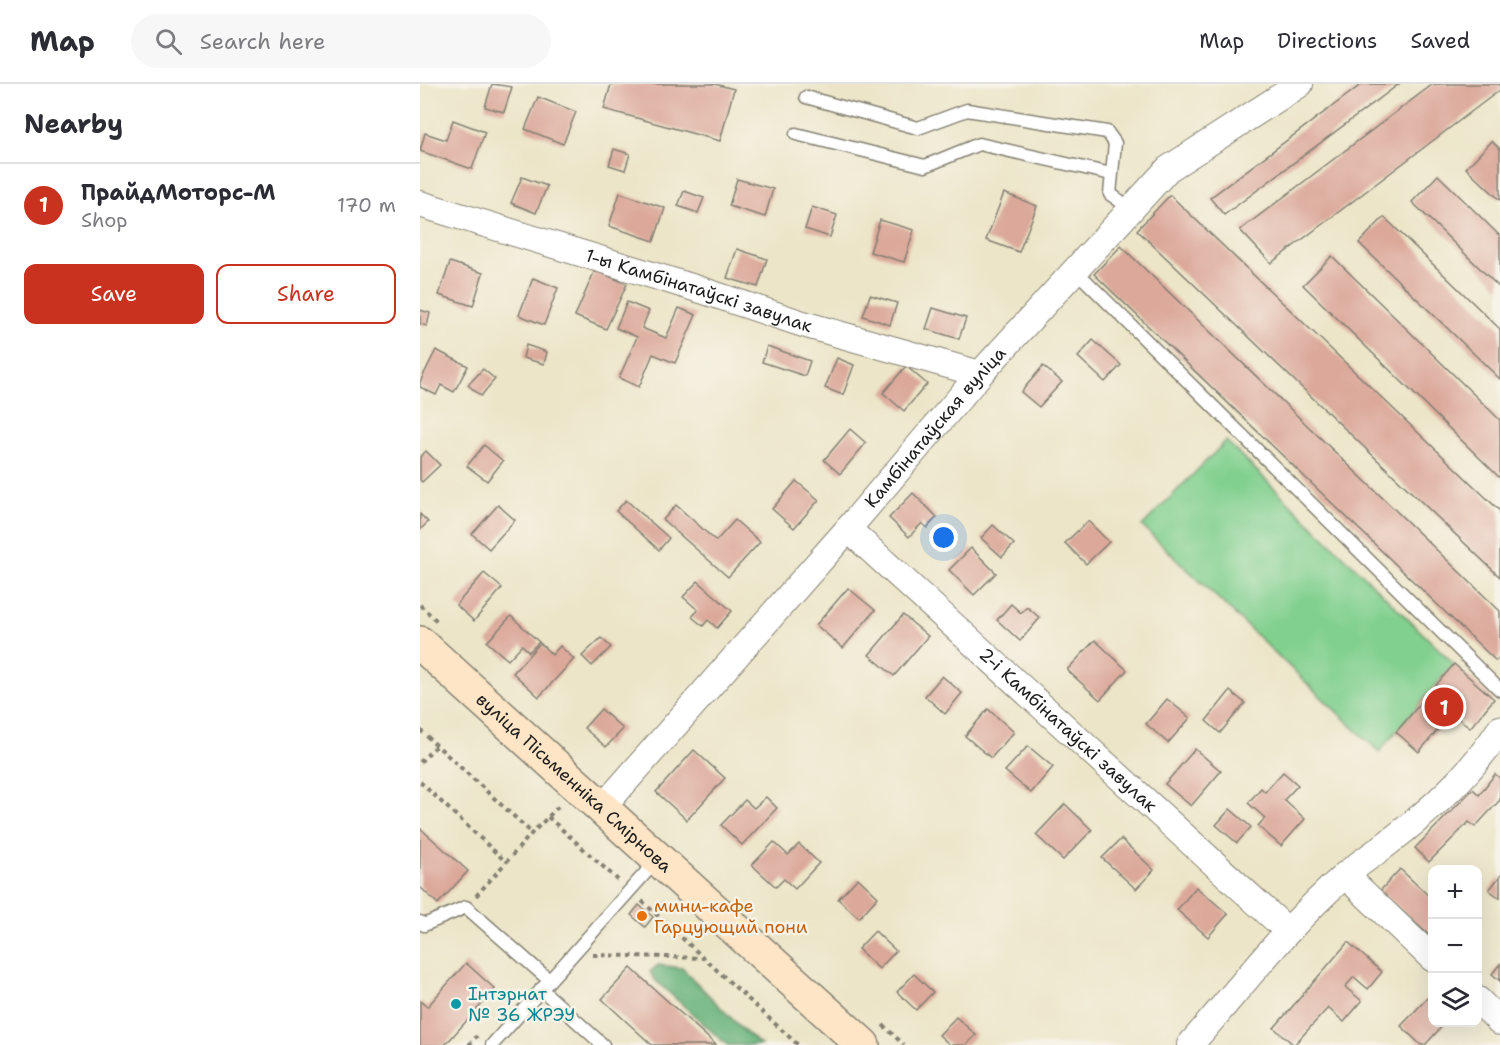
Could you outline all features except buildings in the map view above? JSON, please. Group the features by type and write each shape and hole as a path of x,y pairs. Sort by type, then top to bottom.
{"main road":[{"name":"вуліца Пісьменніка Смірнова","path":"420,643 863,1045"}],"street":[{"name":"Камбінатаўская вуліца","path":"602,808 848,529 980,374 1167,169 1300,84"},
{"name":"1-ы Камбінатаўскі завулак","path":"420,204 701,290 802,324 980,374"},
{"name":"2-і Камбінатаўскі завулак","path":"848,529 1288,932"},
{"path":"1190,1045 1288,932 1345,875 1390,841 1449,791 1484,753 1500,729"},
{"path":"1345,875 1428,954"},
{"path":"1482,1004 1500,1022"}],"lane":[{"path":"806,97 918,128 967,110 1107,132 1115,143 1110,194 1131,208"},
{"path":"796,134 925,166 979,144 1111,174"},
{"path":"1074,269 1500,690"},
{"path":"492,1045 658,859"},
{"path":"420,922 424,926 466,908 603,1045"}],"path":[{"path":"420,730 532,833 466,908"},
{"path":"420,762 436,746"},
{"path":"420,782 506,862"},
{"path":"548,817 798,1045"},
{"path":"572,954 703,958"}],"green space":[{"path":"1226,441 1454,664 1379,752 1142,526"},
{"path":"658,965 682,968 743,1030 761,1045 727,1045 655,980 650,972"}],"place":[{"name":"ПрайдМоторс-М","path":"1444,707"},
{"name":"мини-кафе Гарцующий пони","path":"642,916"},
{"name":"Інтэрнат № 36 ЖРЭУ","path":"456,1004"}]}
